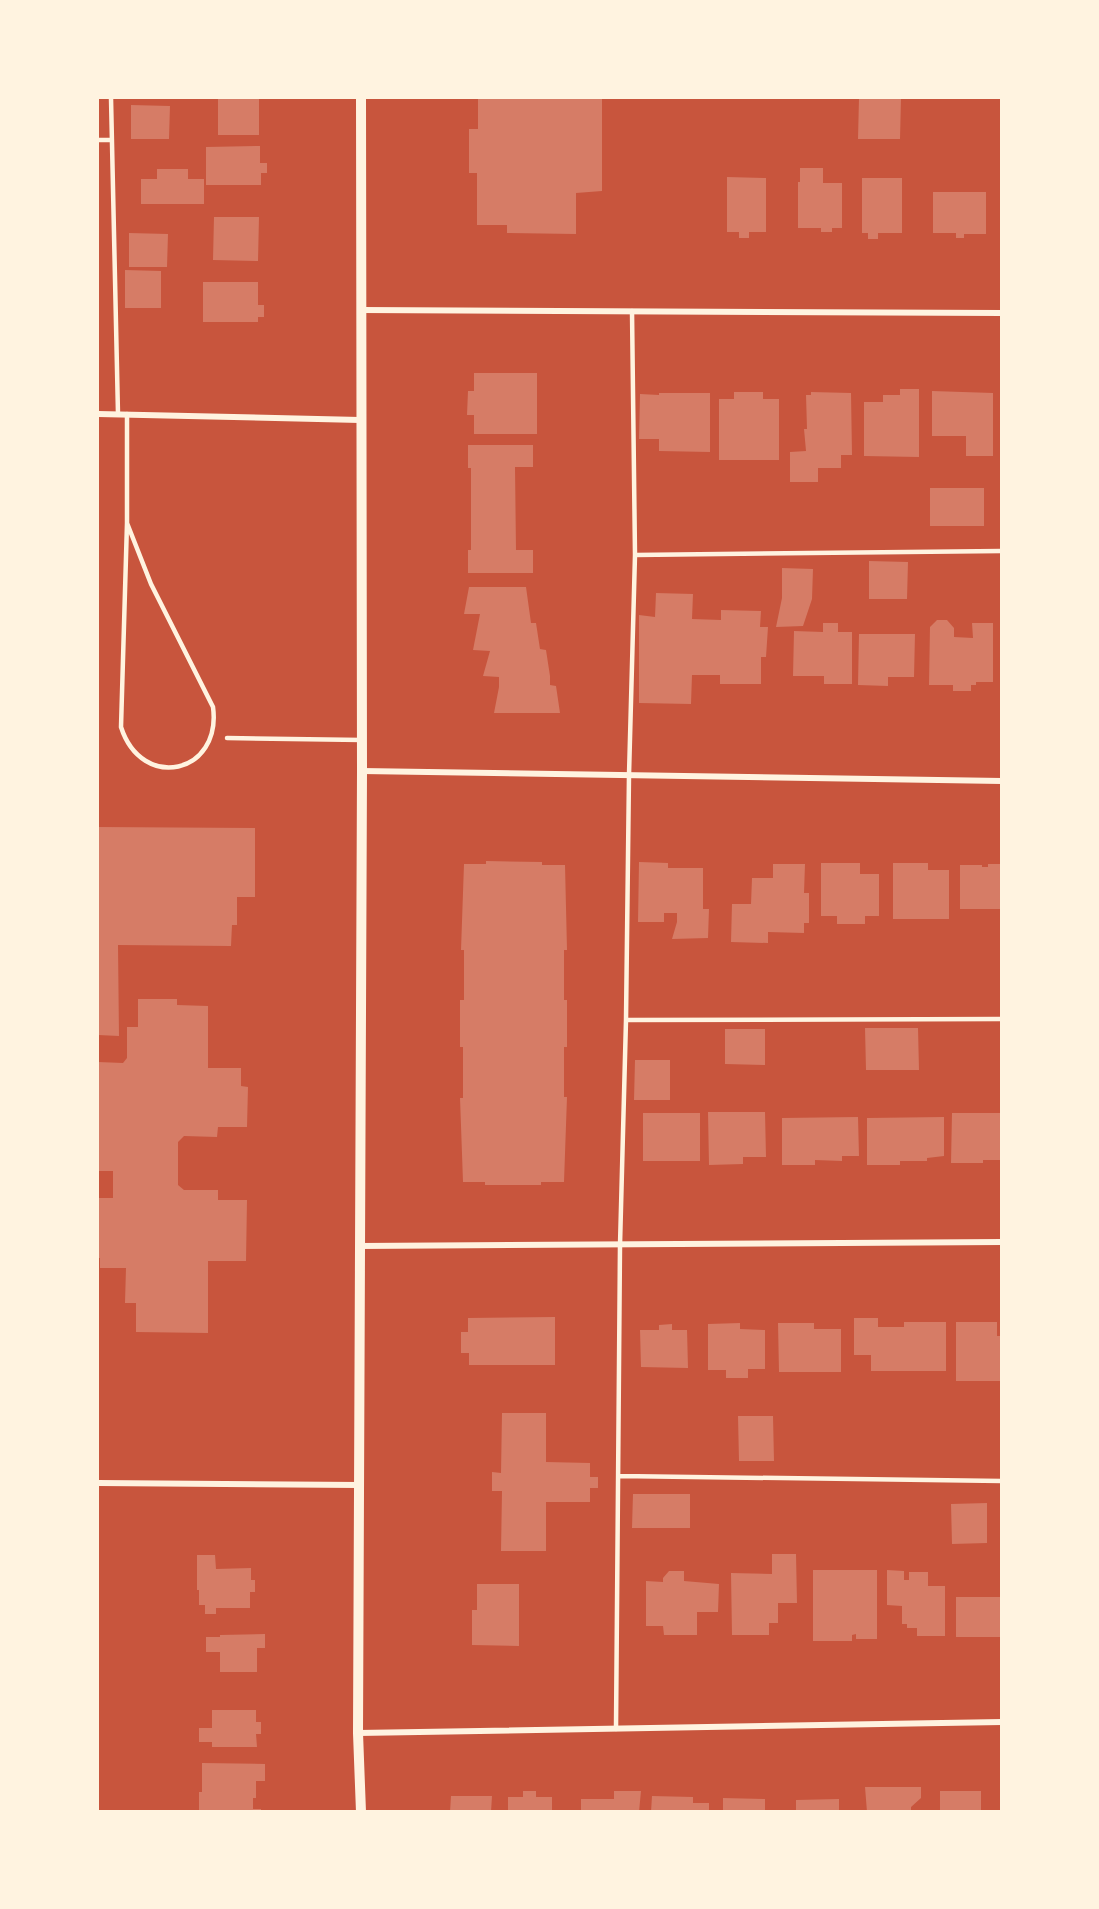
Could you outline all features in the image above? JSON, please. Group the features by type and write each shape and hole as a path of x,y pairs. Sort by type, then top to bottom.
{"street":[{"path":"361,98 362,771 358,1733 361,1812"},
{"path":"361,310 1002,313"},
{"path":"98,414 360,420"},
{"path":"362,771 1002,781"},
{"path":"359,1246 1002,1242"},
{"path":"98,1483 359,1485"},
{"path":"358,1733 1002,1722"}],"lane":[{"path":"111,98 118,414"},
{"path":"98,140 111,140"},
{"path":"616,1729 621,1245 635,555 632,311"},
{"path":"127,414 127,523 121,727 126,742 135,754 148,763 162,768 178,767 192,761 204,751 212,738 215,723 213,707 151,584 127,523"},
{"path":"635,555 1002,551"},
{"path":"227,738 362,740"},
{"path":"626,1020 1002,1019"},
{"path":"619,1476 1002,1481"}],"building":[{"path":"218,98 259,98 259,135 218,135"},
{"path":"478,98 602,98 602,191 576,193 576,234 507,233 507,225 477,225 477,173 469,173 469,129 478,129"},
{"path":"859,98 901,98 900,139 858,139"},
{"path":"131,105 170,106 169,139 131,139"},
{"path":"260,146 260,163 267,163 267,173 261,173 261,185 206,185 206,147"},
{"path":"800,168 823,168 823,183 842,183 842,228 832,228 832,232 821,232 821,228 798,228"},
{"path":"157,169 188,169 188,179 204,179 204,204 141,204 141,179 157,179"},
{"path":"727,177 766,178 766,232 749,232 749,238 739,238 739,232 727,232"},
{"path":"862,178 902,178 902,233 878,233 878,239 868,239 868,233 862,233"},
{"path":"933,192 986,192 986,234 964,234 964,238 956,238 956,233 933,233"},
{"path":"214,217 259,217 258,261 213,260"},
{"path":"129,233 168,234 167,267 129,267"},
{"path":"125,270 161,271 161,308 125,308"},
{"path":"203,282 258,282 258,305 264,305 264,317 258,317 258,322 203,322"},
{"path":"474,373 537,373 537,434 474,434 474,415 467,415 468,391 474,391"},
{"path":"900,389 919,389 919,457 864,456 864,402 883,402 883,395 900,395"},
{"path":"932,391 993,393 993,456 966,456 966,436 932,436"},
{"path":"734,392 763,392 763,399 779,399 779,460 719,460 719,399 734,399"},
{"path":"811,392 851,393 852,455 841,455 841,468 818,468 818,482 790,482 790,452 806,451 804,429 807,429 806,395 811,395"},
{"path":"659,393 710,393 710,452 659,451 659,439 639,439 640,394 659,395"},
{"path":"468,445 533,445 533,467 515,467 516,550 533,550 533,573 468,573 468,550 471,550 471,468 468,468"},
{"path":"930,488 984,488 984,526 930,526"},
{"path":"869,561 908,562 907,599 869,599"},
{"path":"782,568 813,569 812,599 803,626 776,627 782,598"},
{"path":"469,587 526,587 531,623 536,623 540,649 546,650 550,685 556,686 560,713 494,713 499,677 483,676 490,651 473,650 480,614 464,614"},
{"path":"656,593 693,594 692,619 721,620 721,610 761,611 760,627 768,627 766,657 761,657 761,684 720,684 720,675 692,675 691,704 639,703 639,615 655,617"},
{"path":"937,620 947,620 954,628 954,637 973,638 972,623 993,623 993,682 976,682 976,685 971,685 971,691 953,691 953,685 929,685 930,627"},
{"path":"823,623 838,623 838,632 852,632 852,684 824,684 824,676 793,676 794,631 823,632"},
{"path":"859,634 915,634 914,677 888,677 888,686 858,685"},
{"path":"98,827 255,828 255,897 237,897 237,925 232,925 231,946 118,945 119,1036 98,1035"},
{"path":"486,861 542,862 542,865 565,865 567,950 564,950 564,1000 567,1000 567,1047 564,1047 564,1097 567,1097 564,1182 541,1182 541,1185 485,1185 485,1182 463,1182 460,1098 463,1098 463,1047 460,1047 460,1000 464,1000 464,950 461,950 464,864 486,864"},
{"path":"639,862 668,863 668,868 703,868 703,909 709,909 708,938 672,939 677,913 664,913 664,922 638,922"},
{"path":"821,863 860,863 860,874 879,874 879,916 865,916 865,924 837,924 837,916 821,916"},
{"path":"893,863 928,863 928,870 949,870 949,919 893,919"},
{"path":"773,864 805,864 804,893 809,893 809,923 804,923 804,933 768,932 768,943 731,942 732,904 751,904 752,878 773,878"},
{"path":"988,864 1002,864 1002,909 960,909 960,865 988,867"},
{"path":"138,999 177,999 177,1005 208,1006 208,1068 241,1068 241,1086 248,1087 247,1127 218,1127 217,1137 184,1136 178,1142 178,1185 184,1190 218,1190 218,1200 247,1200 246,1261 208,1261 208,1333 136,1332 136,1303 125,1303 126,1268 100,1268 98,1198 113,1198 113,1171 98,1171 98,1062 123,1063 127,1058 127,1027 138,1027"},
{"path":"865,1028 918,1028 919,1070 866,1070"},
{"path":"725,1029 765,1029 765,1065 725,1064"},
{"path":"635,1060 670,1060 670,1100 634,1100"},
{"path":"708,1112 765,1112 766,1157 743,1157 743,1164 709,1165"},
{"path":"643,1113 700,1113 700,1161 643,1161"},
{"path":"952,1113 1002,1113 1002,1160 983,1160 983,1163 951,1163"},
{"path":"858,1117 859,1156 842,1156 842,1161 815,1160 815,1165 782,1165 782,1118"},
{"path":"944,1117 944,1156 927,1158 927,1161 900,1161 900,1165 867,1165 867,1118"},
{"path":"555,1317 555,1365 469,1365 469,1353 461,1353 461,1332 468,1332 468,1318"},
{"path":"854,1318 878,1318 878,1327 904,1327 904,1322 946,1322 946,1371 871,1371 871,1355 854,1355"},
{"path":"956,1322 997,1322 997,1336 1002,1336 1002,1381 956,1381"},
{"path":"740,1323 740,1329 765,1330 765,1369 748,1369 748,1378 726,1378 726,1370 708,1370 708,1324"},
{"path":"778,1323 814,1323 814,1329 841,1329 841,1372 779,1372"},
{"path":"672,1324 672,1330 687,1330 688,1368 641,1367 640,1330 659,1330 659,1325"},
{"path":"502,1413 546,1413 546,1462 590,1463 590,1477 598,1477 598,1488 590,1488 590,1502 546,1502 546,1551 501,1551 502,1491 492,1491 492,1472 501,1473"},
{"path":"738,1416 773,1416 774,1461 739,1461"},
{"path":"633,1494 690,1494 690,1528 632,1528"},
{"path":"987,1503 987,1543 952,1544 951,1504"},
{"path":"772,1554 796,1554 797,1603 778,1603 778,1623 769,1623 769,1635 732,1635 731,1573 772,1574"},
{"path":"197,1555 215,1555 216,1569 251,1568 251,1580 255,1580 255,1592 250,1592 250,1608 216,1608 216,1614 205,1614 205,1605 199,1605"},
{"path":"813,1570 877,1570 877,1639 856,1639 856,1634 852,1635 852,1641 813,1641"},
{"path":"887,1570 904,1571 904,1580 909,1580 909,1572 928,1572 928,1586 945,1586 945,1636 917,1636 917,1628 907,1628 907,1624 902,1624 902,1606 887,1605"},
{"path":"669,1571 684,1571 684,1581 719,1584 718,1612 697,1612 697,1635 664,1635 663,1626 646,1626 646,1581 663,1582 663,1578"},
{"path":"477,1584 519,1584 519,1646 472,1645 472,1610 477,1610"},
{"path":"956,1597 1002,1597 1002,1637 956,1637"},
{"path":"265,1634 265,1648 257,1648 257,1672 220,1672 220,1652 206,1652 206,1637"},
{"path":"212,1710 256,1710 256,1722 261,1722 261,1734 256,1734 257,1747 212,1747 212,1742 199,1742 199,1728 212,1728"},
{"path":"202,1763 265,1764 265,1781 256,1781 256,1798 253,1798 253,1809 261,1809 261,1812 199,1812"},
{"path":"865,1787 921,1787 921,1798 911,1807 911,1812 867,1812"},
{"path":"523,1791 536,1791 536,1797 552,1797 552,1812 508,1812 508,1797 523,1797"},
{"path":"614,1791 641,1791 639,1812 581,1812 581,1799 614,1799"},
{"path":"940,1791 981,1791 981,1812 940,1812"},
{"path":"451,1796 492,1796 491,1812 450,1812"},
{"path":"652,1796 693,1797 693,1803 709,1803 709,1812 651,1812"},
{"path":"723,1798 765,1799 765,1812 723,1812"},
{"path":"839,1799 839,1812 796,1812 796,1800"}]}
